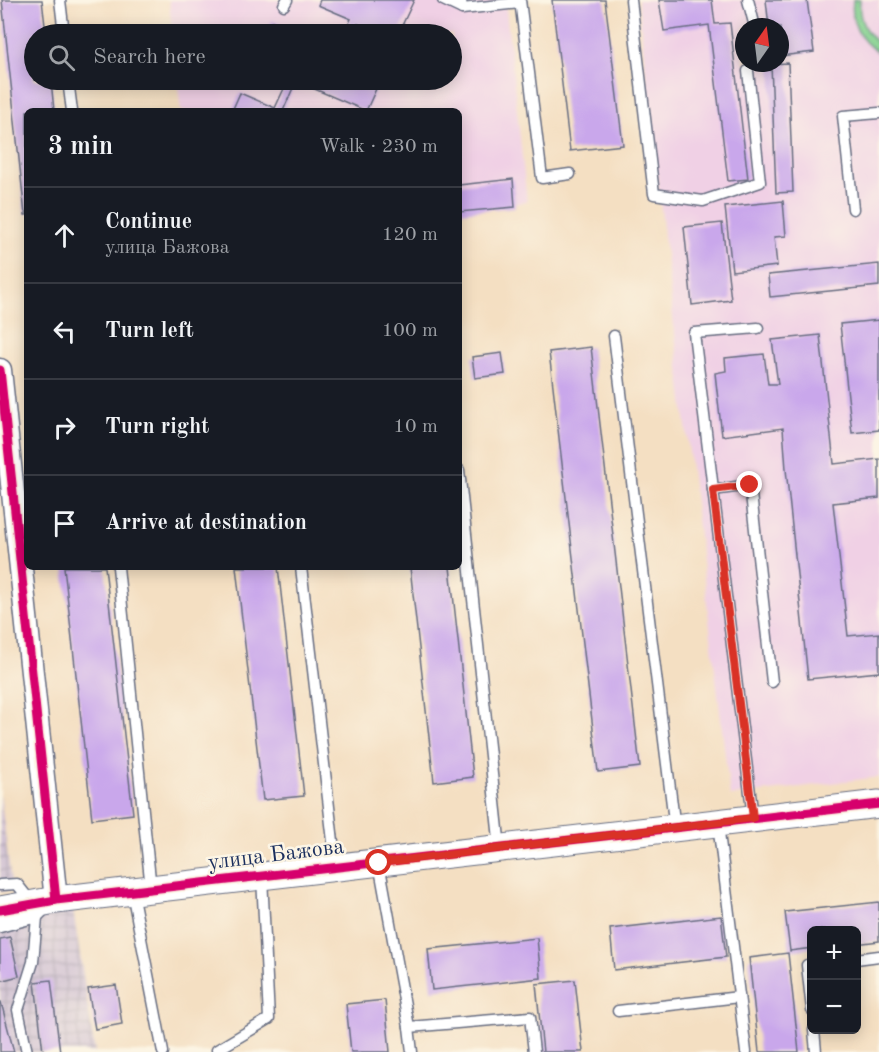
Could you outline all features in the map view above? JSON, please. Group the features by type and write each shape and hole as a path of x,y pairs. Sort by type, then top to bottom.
{"street":[{"path":"0,370 42,907"},
{"name":"улица Бажова","path":"0,910 42,907 142,890 879,804"}],"lane":[{"path":"60,0 63,24"},
{"path":"443,0 461,4 520,2 542,178 570,174"},
{"path":"631,0 654,194 703,201 759,182 748,72"},
{"path":"748,0 753,18"},
{"path":"69,90 72,108"},
{"path":"853,209 843,116 879,113"},
{"path":"753,818 694,333 758,328"},
{"path":"614,336 675,829"},
{"path":"713,490 750,485 772,682"},
{"path":"462,498 500,849"},
{"path":"118,570 142,890 163,1052"},
{"path":"301,570 336,868"},
{"path":"718,823 746,1052"},
{"path":"379,863 412,1052"},
{"path":"217,1050 269,1018 262,876"},
{"path":"0,885 17,884 42,907"},
{"path":"0,927 42,907"},
{"path":"27,1052 18,1010 33,962 42,907"},
{"path":"861,958 879,956"},
{"path":"618,1011 739,997"},
{"path":"409,1027 530,1017 534,1052"},
{"path":"814,1034 816,1052"}],"shaded area":[{"path":"169,0 505,0 527,202 462,210 462,108 181,108 178,90 462,90 462,24 171,24"},
{"path":"638,0 879,0 879,777 730,796"},
{"path":"0,794 12,890 0,892"},
{"path":"73,910 95,1052 0,1052 0,923"}],"green space":[{"path":"853,0 860,0 861,19 866,30 879,44 879,53 866,43 858,31 853,16"}],"building":[{"path":"2,0 42,0 45,24 24,24 24,90 52,90 54,108 24,108 24,206"},
{"path":"320,0 414,0 403,24 349,24 351,19 318,5"},
{"path":"552,0 605,0 623,145 570,151"},
{"path":"659,0 712,0 715,24 730,23 748,179 728,181 709,25 664,31"},
{"path":"766,0 807,0 814,52 789,55 789,18 768,18"},
{"path":"771,72 788,72 793,192 776,193"},
{"path":"283,90 292,90 284,108 275,108"},
{"path":"317,90 375,90 367,108 359,108"},
{"path":"240,93 275,108 233,108"},
{"path":"513,179 515,207 462,212 462,185"},
{"path":"783,201 786,236 774,237 777,266 732,271 725,207"},
{"path":"722,223 731,300 692,305 684,227"},
{"path":"879,264 879,286 770,297 768,275"},
{"path":"879,320 879,430 852,433 840,324"},
{"path":"820,335 834,464 879,459 879,498 833,503 848,636 879,633 879,672 808,679 783,428 722,436 715,373 726,371 725,358 764,354 768,384 778,384 772,340"},
{"path":"591,347 640,767 598,772 549,352"},
{"path":"502,353 505,374 475,378 472,357"},
{"path":"64,570 105,570 133,814 92,819"},
{"path":"236,570 278,570 304,796 263,800"},
{"path":"410,570 450,570 473,777 434,782"},
{"path":"879,902 879,941 861,943 861,926 807,926 807,949 790,951 785,912"},
{"path":"721,916 726,957 614,970 610,929"},
{"path":"10,937 19,976 0,981 0,939"},
{"path":"537,938 541,978 432,990 428,949"},
{"path":"788,953 799,1052 759,1052 749,958"},
{"path":"51,980 60,1052 43,1052 35,982"},
{"path":"575,980 583,1052 543,1052 536,984"},
{"path":"116,985 122,1024 95,1029 88,989"},
{"path":"385,1000 390,1052 351,1052 346,1004"},
{"path":"1,1002 14,1052 0,1052"}],"cycle path":[{"path":"0,370 56,900"},
{"path":"0,910 56,900 879,804"}],"route":[{"path":"379,863 753,818 713,490 750,485"}]}
